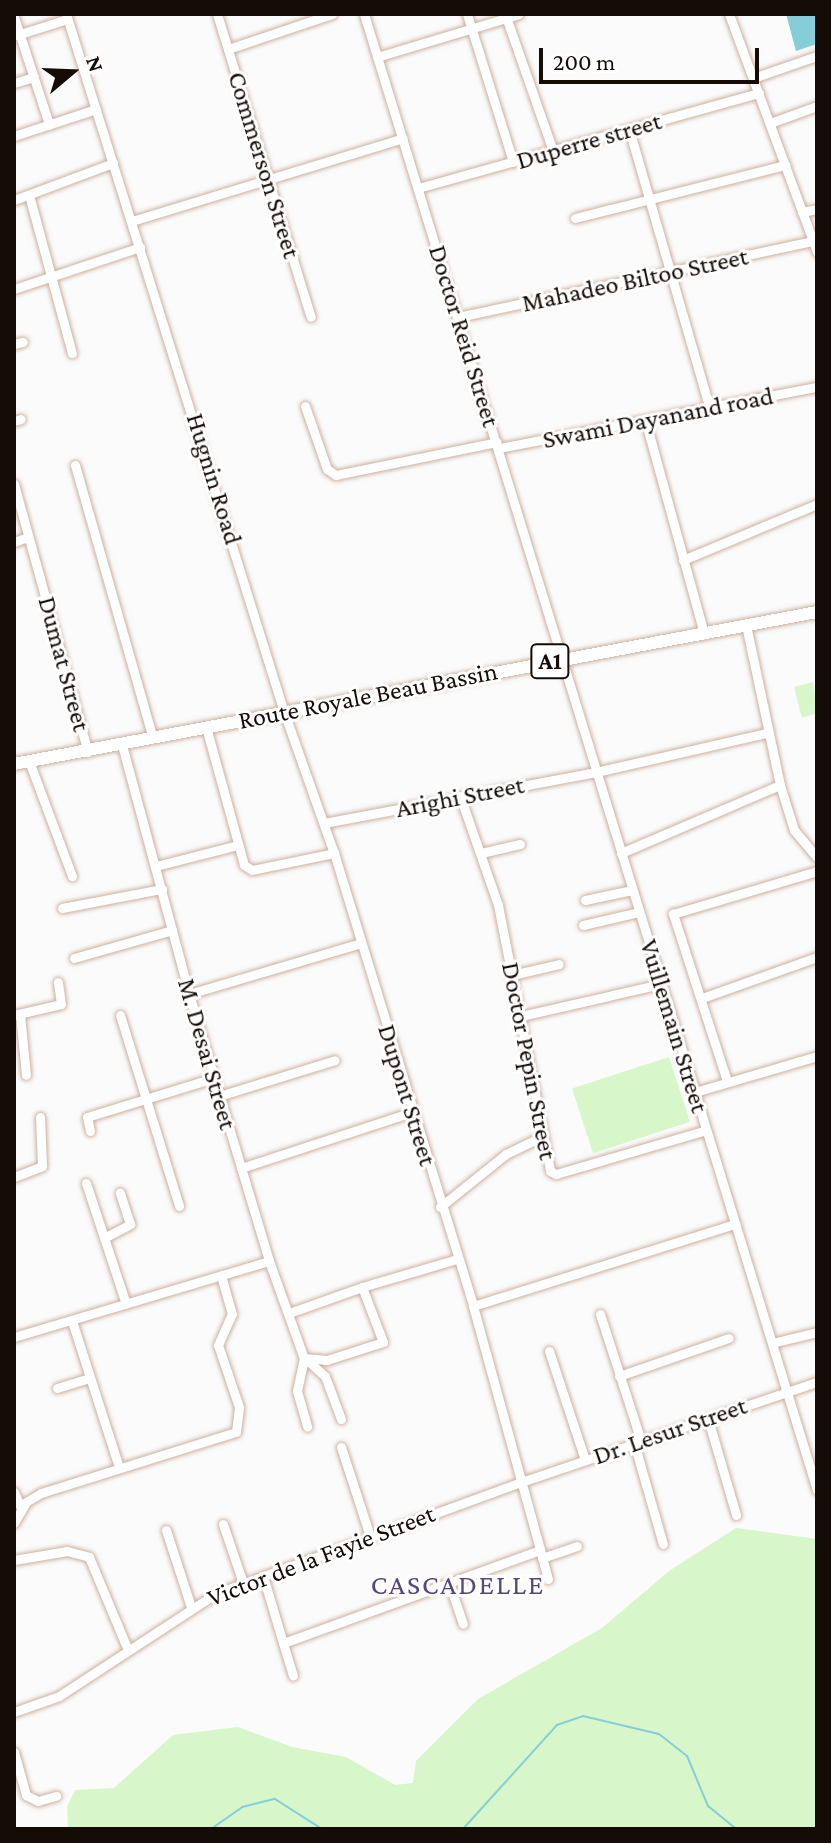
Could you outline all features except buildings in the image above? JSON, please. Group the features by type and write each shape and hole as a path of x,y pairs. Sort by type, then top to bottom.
{"main road":[{"name":"Route Royale Beau Bassin","path":"14,764 817,612"}],"street":[{"name":"Commerson Street","path":"217,14 311,317"},
{"path":"228,49 332,14"},
{"name":"Doctor Reid Street","path":"364,14 562,659"},
{"path":"467,14 513,162"},
{"path":"377,57 519,14"},
{"path":"729,14 817,252"},
{"path":"17,35 66,16 132,221 403,138"},
{"path":"506,16 553,151"},
{"path":"14,17 17,35 49,124"},
{"path":"753,78 817,56"},
{"path":"14,83 34,77"},
{"name":"Duperre street","path":"418,188 759,93"},
{"path":"770,123 815,106 817,118"},
{"path":"14,136 96,109"},
{"path":"629,129 710,409"},
{"path":"14,200 113,163"},
{"path":"575,218 650,202 785,165"},
{"path":"29,195 72,353"},
{"path":"802,212 817,209"},
{"name":"Hugnin Road","path":"132,221 284,712"},
{"name":"Mahadeo Biltoo Street","path":"458,317 812,241"},
{"path":"14,289 140,247"},
{"name":"Swami Dayanand road","path":"305,406 327,469 336,475 498,445 646,423 817,387"},
{"path":"646,423 704,634"},
{"path":"75,465 153,738"},
{"name":"Dumat Street","path":"14,484 88,752"},
{"path":"683,560 817,504"},
{"path":"14,542 28,537"},
{"path":"746,625 766,733 780,785 794,830 817,857"},
{"name":"Vuillemain Street","path":"562,659 817,1490"},
{"name":"Dupont Street","path":"284,712 334,853 440,1207 473,1306 524,1481 548,1579"},
{"path":"206,727 244,865 252,870 334,853"},
{"name":"Arighi Street","path":"324,823 596,772 766,733"},
{"name":"M. Desai Street","path":"122,745 219,1096 269,1261 304,1358"},
{"path":"29,761 72,876"},
{"path":"621,853 780,785"},
{"name":"Doctor Pepin Street","path":"460,796 481,853 512,975 546,1165 556,1174 706,1130"},
{"path":"481,853 520,844"},
{"path":"156,866 238,845"},
{"path":"727,1081 673,914 817,871"},
{"path":"62,908 162,889"},
{"path":"585,900 632,890"},
{"path":"583,925 639,912"},
{"path":"74,958 172,930"},
{"path":"189,994 361,943"},
{"path":"702,998 817,957"},
{"path":"512,975 559,964"},
{"path":"26,1075 17,1015 63,1002 58,982"},
{"path":"521,1016 661,984"},
{"path":"120,1015 179,1206"},
{"path":"695,1092 817,1056"},
{"path":"219,1096 335,1060"},
{"path":"90,1131 87,1117 214,1078"},
{"path":"241,1168 412,1112"},
{"path":"14,1177 42,1166 40,1117"},
{"path":"440,1207 506,1154 541,1137"},
{"path":"86,1183 126,1304"},
{"path":"104,1238 129,1227 120,1193"},
{"path":"473,1306 735,1224"},
{"path":"289,1313 362,1287 457,1259"},
{"path":"14,1337 269,1261"},
{"path":"14,1523 21,1508 41,1493 236,1432 239,1407 218,1345 232,1314 221,1276"},
{"path":"304,1358 327,1360 383,1342 362,1287"},
{"path":"600,1314 638,1442 663,1544"},
{"path":"72,1321 119,1467"},
{"path":"772,1343 817,1332"},
{"path":"619,1376 729,1338"},
{"path":"549,1351 585,1460"},
{"path":"304,1358 325,1376 341,1419"},
{"path":"304,1358 297,1391 307,1427"},
{"path":"57,1388 90,1378"},
{"name":"Dr. Lesur Street","path":"524,1481 817,1382"},
{"path":"708,1419 736,1515"},
{"path":"341,1447 370,1536"},
{"name":"Victor de la Fayie Street","path":"14,1712 59,1696 191,1607 243,1583 524,1481"},
{"path":"14,1492 21,1508"},
{"path":"223,1524 243,1583"},
{"path":"166,1530 191,1607"},
{"path":"283,1643 449,1583 577,1546"},
{"path":"14,1560 67,1551 89,1557 127,1648"},
{"path":"263,1576 293,1675"},
{"path":"449,1583 463,1624"},
{"path":"14,1752 26,1795 38,1801 56,1796"}],"green space":[{"path":"813,682 817,713 802,718 794,687"},
{"path":"669,1057 690,1122 593,1153 572,1089"},
{"path":"736,1528 817,1539 817,1829 68,1829 67,1807 75,1790 114,1788 173,1735 238,1727 292,1747 346,1757 395,1785 413,1783 416,1761 478,1699 602,1628 669,1571"}],"water":[{"path":"786,14 817,14 817,44 796,51"}],"waterway":[{"path":"463,1829 557,1725 583,1716 659,1734 687,1756 708,1806 736,1829"},
{"path":"211,1829 242,1807 275,1799 322,1829"}],"district":[{"name":"CASCADELLE","path":"458,1585"}]}
